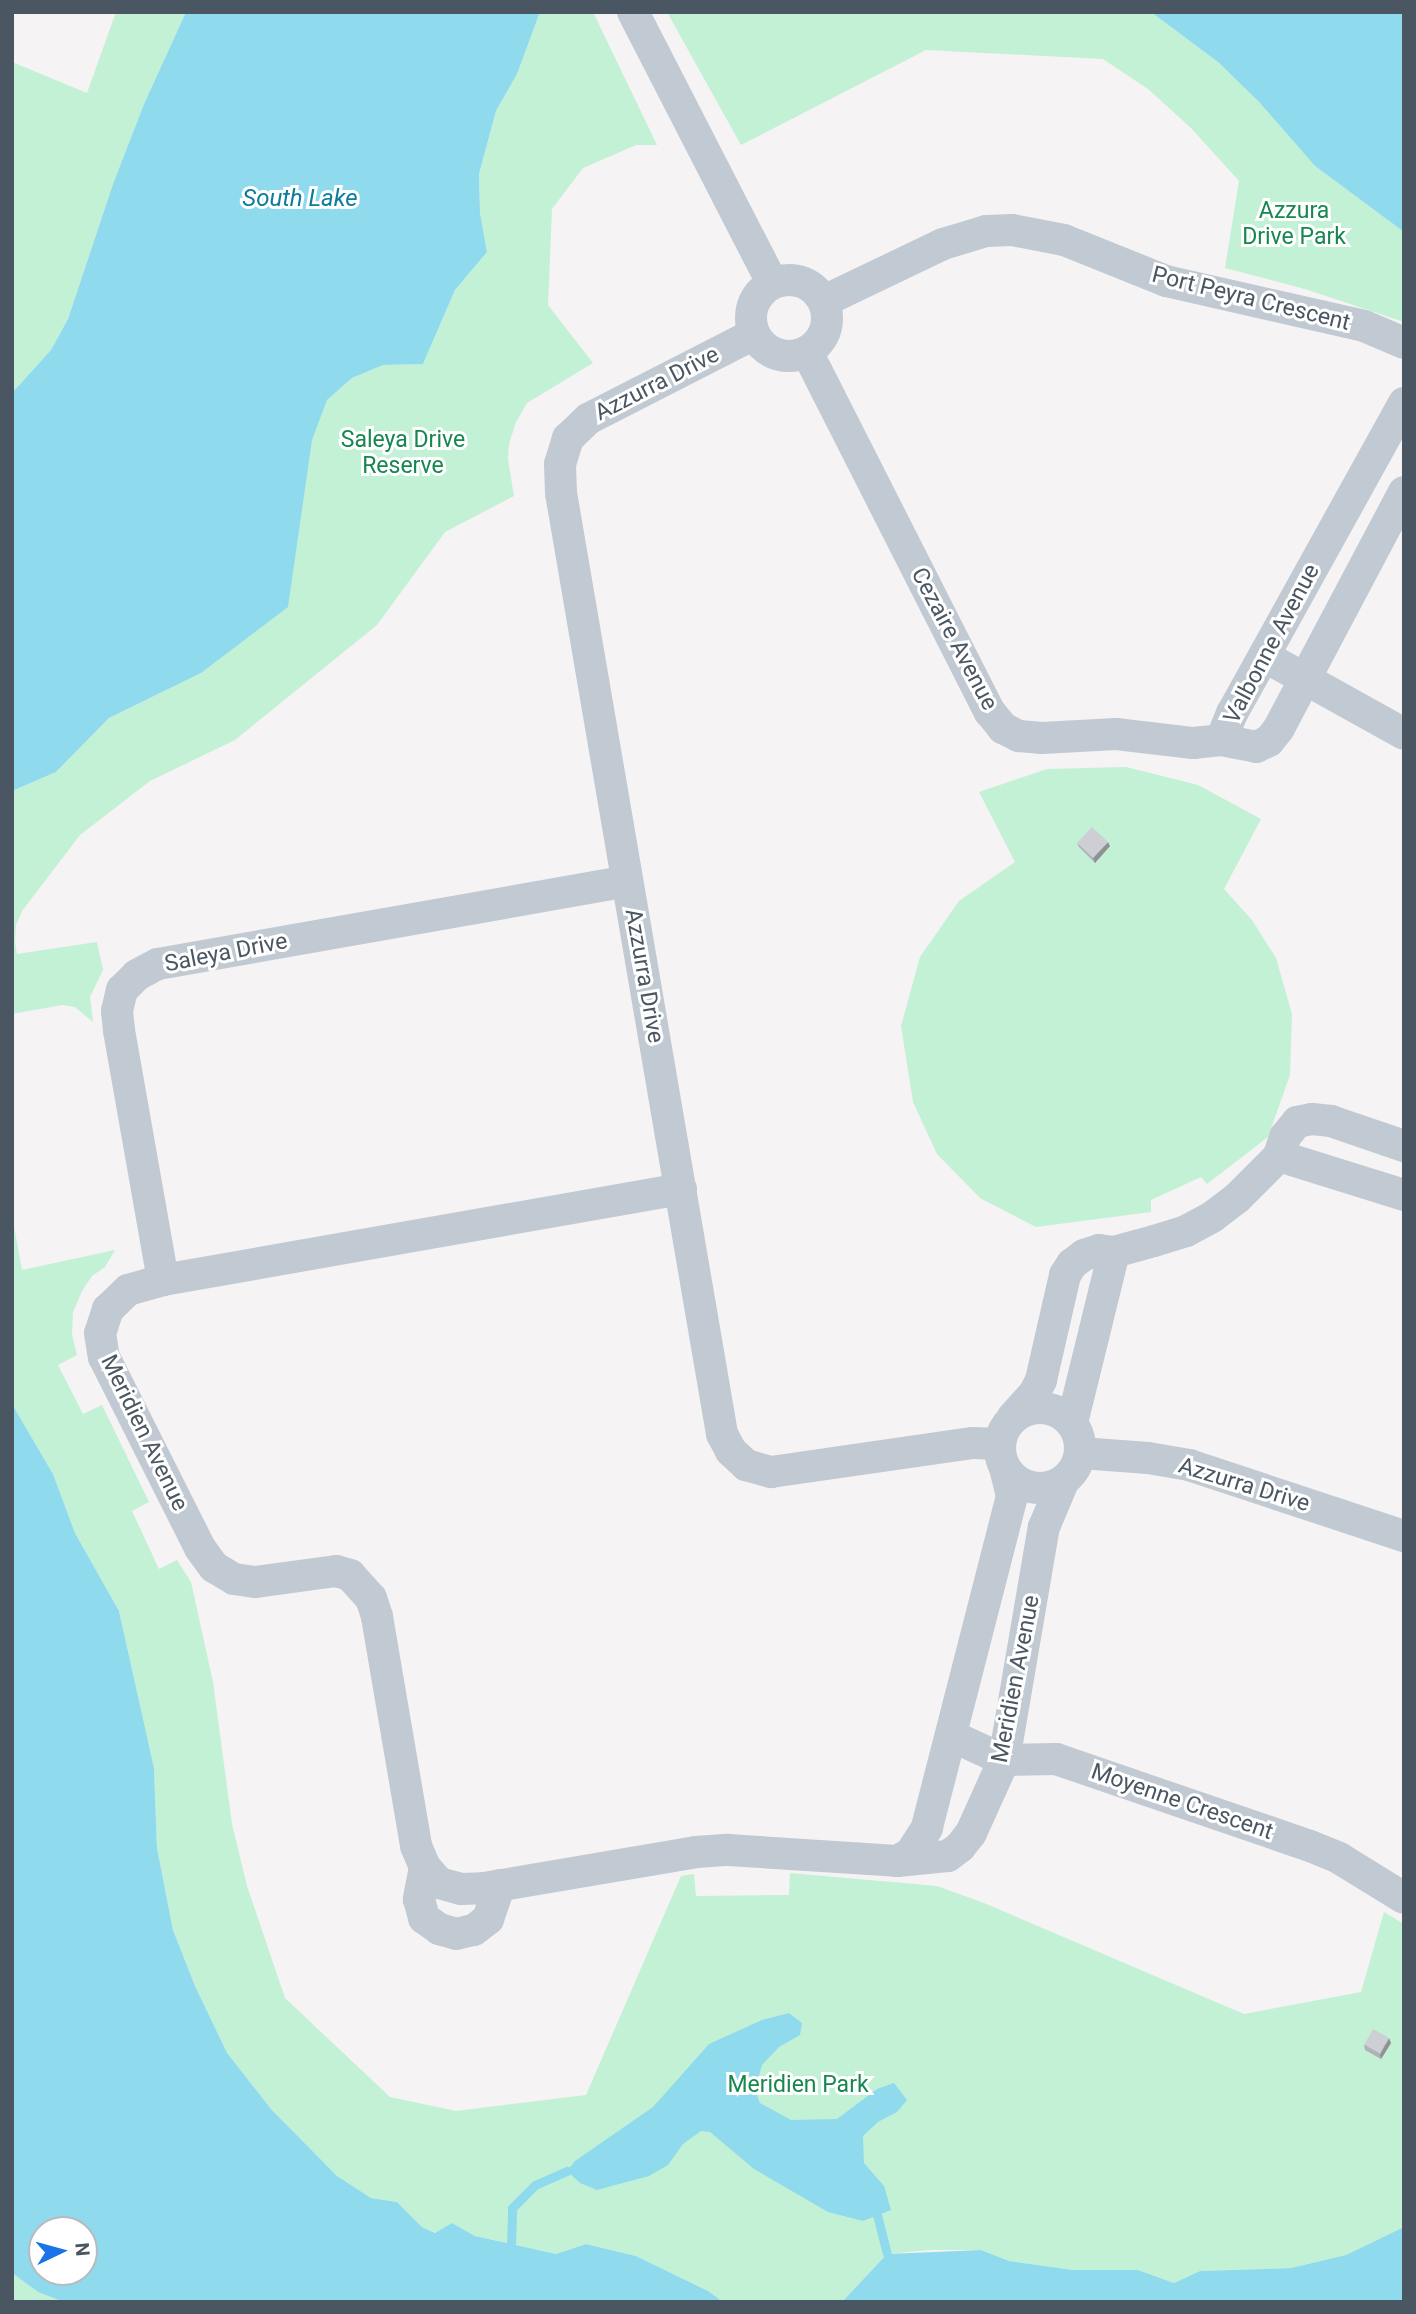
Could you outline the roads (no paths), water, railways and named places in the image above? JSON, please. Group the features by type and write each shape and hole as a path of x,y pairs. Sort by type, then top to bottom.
{"street":[{"path":"633,12 772,284"},
{"name":"Port Peyra Crescent","path":"824,301 943,244 986,231 1012,230 1064,240 1166,281 1364,327 1404,343"},
{"path":"797,281 813,288 824,301 827,311 826,330 815,347 807,352 787,357 776,355 760,343 754,334 751,324 753,305 764,289 772,284 797,281"},
{"name":"Azzurra Drive","path":"754,334 588,418 569,438 560,464 561,493 722,1434 731,1451 746,1465 771,1472 972,1443 1006,1443"},
{"name":"Cezaire Avenue","path":"807,352 990,712 1003,728 1019,736 1042,738 1116,734 1193,743 1221,740"},
{"name":"Valbonne Avenue","path":"1404,403 1264,656 1221,740 1256,747 1269,741 1305,680 1404,492"},
{"path":"1264,656 1404,734"},
{"name":"Saleya Drive","path":"163,1280 117,1011 122,990 137,975 158,964 627,881"},
{"path":"1114,1252 1076,1438 1076,1466 1063,1482 1036,1488 1014,1479 1006,1443 1041,1380 1065,1275 1072,1264 1084,1255 1099,1250 1114,1252 1185,1231 1212,1217 1237,1198 1279,1156 1285,1137 1297,1122 1312,1119 1331,1121 1404,1146"},
{"path":"1279,1156 1404,1195"},
{"name":"Meridien Avenue","path":"681,1189 163,1280 128,1290 108,1309 100,1333 104,1357 119,1392 200,1548 214,1567 234,1579 256,1582 336,1571 350,1575 371,1598 377,1617 416,1846 425,1867 439,1883 461,1889 500,1885 696,1852 729,1850 897,1861 948,1856 960,1847 971,1833 1004,1760 1044,1527 1063,1482"},
{"path":"1006,1443 1026,1410 1044,1407 1058,1411 1076,1438"},
{"name":"Azzurra Drive","path":"1076,1438 1148,1458 1189,1465 1404,1536"},
{"name":"Meridien Avenue","path":"897,1861 911,1853 927,1828 952,1736 1012,1496 1006,1443"},
{"name":"Moyenne Crescent","path":"952,1736 1004,1760 1056,1759 1310,1846 1339,1858 1404,1898"},
{"name":"Meridien Avenue","path":"425,1867 419,1899 424,1918 439,1929 456,1934 474,1930 488,1919 500,1885"}],"water":[{"name":"South Lake","path":"186,12 540,12 517,74 496,111 479,174 480,213 487,252 455,290 423,364 383,365 352,378 327,400 312,440 288,607 201,673 109,718 56,772 12,791 12,393 51,350 68,319 113,184 144,104"},
{"path":"1151,12 1404,12 1404,232 1315,166 1259,102 1218,62"},
{"path":"12,1404 53,1474 75,1533 119,1611 154,1768 157,1848 173,1930 195,1986 227,2053 271,2109 337,2176 371,2198 397,2202 422,2227 435,2233 452,2223 475,2236 556,2254 586,2244 636,2256 708,2291 723,2302 64,2302 30,2286 98,2286 98,2216 28,2216 28,2285 12,2273"},
{"path":"789,2013 802,2023 800,2035 779,2047 762,2065 755,2090 760,2103 791,2120 837,2119 877,2089 894,2083 907,2100 897,2112 878,2122 863,2136 864,2163 884,2186 891,2210 863,2221 828,2212 754,2169 710,2132 701,2131 683,2144 668,2165 649,2176 597,2190 580,2183 567,2171 575,2161 653,2107 709,2044 762,2020"},
{"path":"1404,2227 1404,2302 842,2302 887,2254 981,2250 1009,2261 1073,2270 1138,2270 1174,2283 1200,2271 1291,2268 1346,2255"}],"waterway":[{"path":"511,2244 512,2208 535,2185 567,2171"},
{"path":"877,2215 887,2254"}],"park label":[{"name":"Azzura Drive Park","path":"1294,224"},
{"name":"Saleya Drive Reserve","path":"403,453"},
{"name":"Meridien Park","path":"798,2085"}]}
